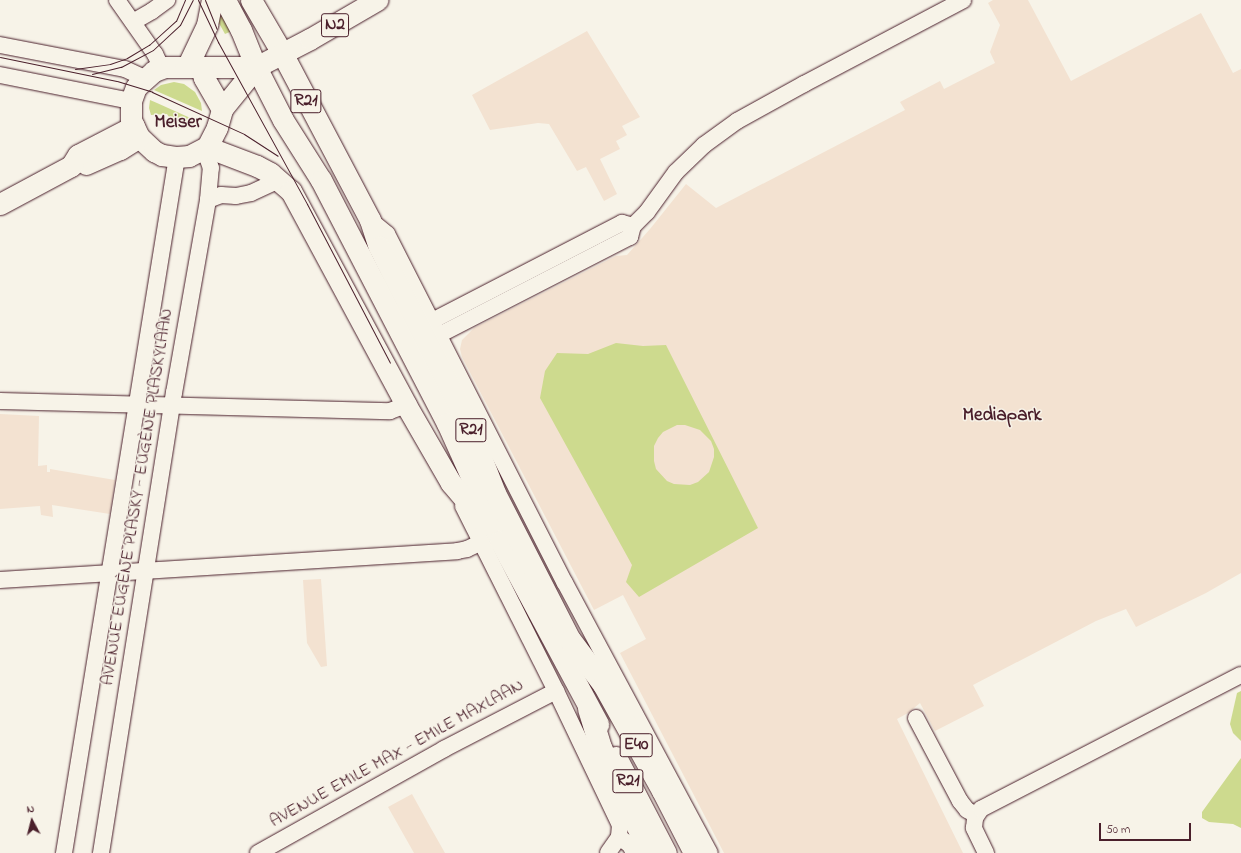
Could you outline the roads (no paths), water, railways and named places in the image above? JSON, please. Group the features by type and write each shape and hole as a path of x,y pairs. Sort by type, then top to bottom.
{"highway":[{"name":"E40","path":"571,641 604,685 663,791 695,853"},
{"name":"E40","path":"589,709 602,748 650,853"}],"main road":[{"path":"212,0 207,25 194,68 204,78 222,109"},
{"name":"R21","path":"225,0 241,30 256,67 293,137 321,180 447,423 491,542 610,745 666,853"},
{"name":"R21","path":"251,0 282,53 370,220 379,247 468,424 499,500 681,853"},
{"name":"N2","path":"206,148 218,127 222,109 256,67 377,0"},
{"name":"N2","path":"153,73 194,68 256,67"},
{"path":"153,73 136,87 131,101 131,120 136,131 158,153 178,158 189,156 206,148 257,166 273,183 290,191 305,215 406,405 452,483 491,542"},
{"path":"0,204 71,166 83,165 126,146 136,131"}],"street":[{"path":"0,45 153,73 155,54 117,0"},
{"path":"133,22 167,0"},
{"path":"439,335 630,237 633,226 647,212 676,172 704,145 737,121 963,0"},
{"path":"0,75 131,101"},
{"path":"206,148 211,168 210,182 214,197 236,196 251,193 273,183"},
{"name":"AVENUE EUGÈNE PLASKY - EUGÈNE PLASKYLAAN","path":"64,853 178,158"},
{"name":"AVENUE EUGÈNE PLASKY - EUGÈNE PLASKYLAAN","path":"101,853 172,406 214,197"},
{"path":"370,220 387,234 565,583 710,853"},
{"path":"432,321 622,223 633,226"},
{"path":"0,401 390,411 406,405"},
{"path":"0,580 146,572 457,551 491,542 556,691 626,840 608,853"},
{"path":"986,853 974,828 976,815 981,809 1241,675"},
{"name":"AVENUE EMILE MAX - EMILE MAXLAAN","path":"258,853 444,749 556,691"},
{"path":"916,718 960,801 966,810 976,815"}],"tram line":[{"path":"75,69 110,64 127,58 149,45 176,21 185,0"},
{"path":"92,74 121,67 153,50 180,25 193,0"},
{"path":"198,0 218,42 307,204 390,363"},
{"path":"205,0 217,29"},
{"path":"0,57 117,81 152,92 244,134 278,156"}],"district":[{"name":"Meiser","path":"178,123"},
{"name":"Mediapark","path":"1002,416"}]}
